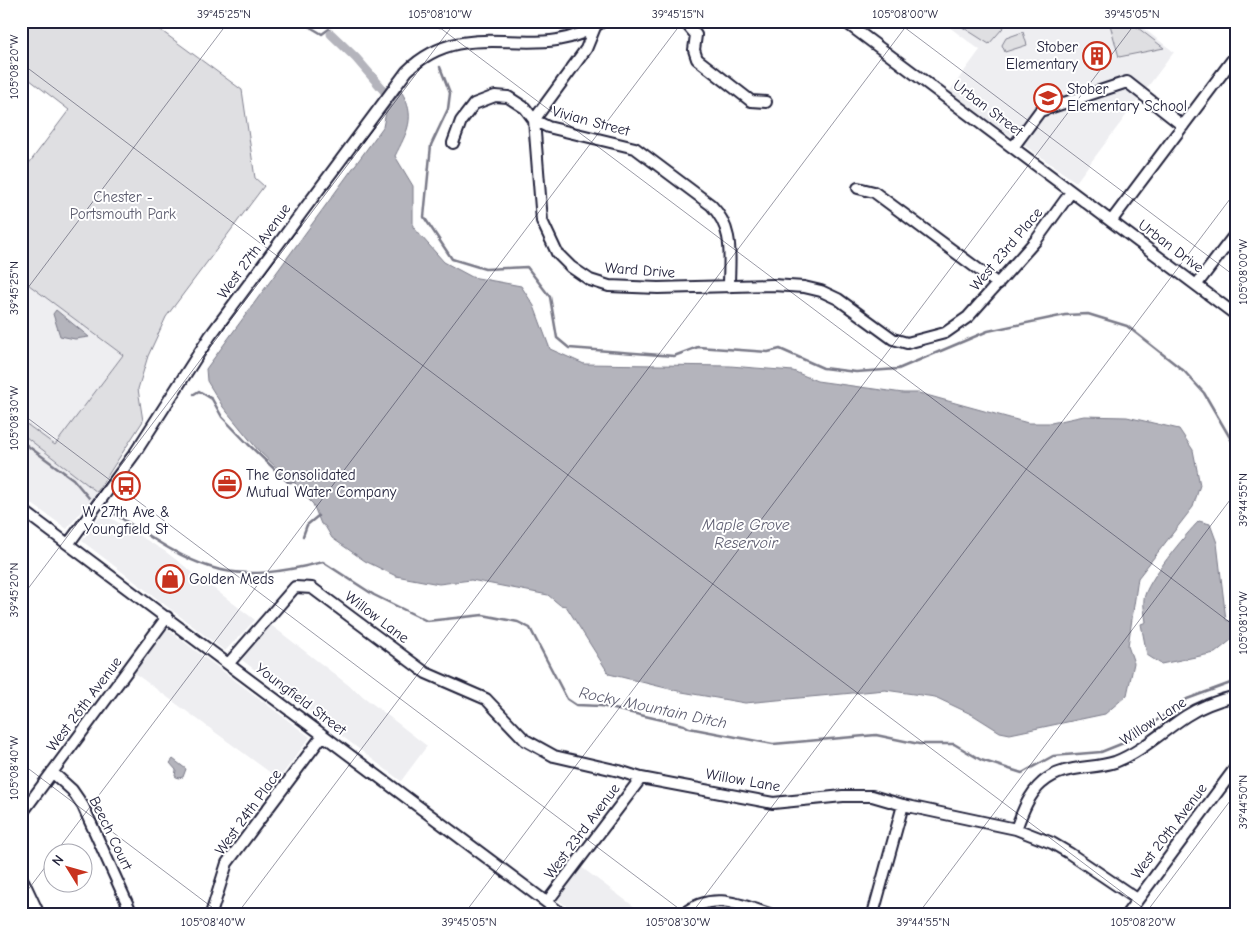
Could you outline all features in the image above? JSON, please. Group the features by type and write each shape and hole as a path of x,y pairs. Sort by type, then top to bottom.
{"highway":[{"path":"21,882 36,914"}],"street":[{"path":"684,21 696,35 694,50 697,59 751,100 766,102"},
{"name":"Urban Street","path":"844,21 1014,146 1071,192 1112,220"},
{"path":"534,120 586,50 599,24"},
{"name":"West 27th Avenue","path":"69,543 135,453 206,342 400,79 423,57 451,44 481,39 552,42 570,39 599,24"},
{"path":"1112,220 1236,56"},
{"path":"1014,146 1040,111 1127,82 1183,126"},
{"name":"Vivian Street","path":"453,143 466,111 482,99 495,96 508,97 525,108 534,120 548,127 635,148 711,205 720,214 730,239 729,287"},
{"name":"Ward Drive","path":"534,120 542,221 557,253 571,267 590,280 609,286 729,287 773,285 821,291 838,299 893,339 907,343 944,333 961,323"},
{"path":"858,188 874,192 998,284"},
{"name":"West 23rd Place","path":"961,323 1037,239 1071,192"},
{"name":"Urban Drive","path":"1112,220 1236,315"},
{"path":"1197,284 1236,232"},
{"name":"Youngfield Street","path":"21,509 168,617 562,914"},
{"name":"Willow Lane","path":"228,663 295,587 312,588 426,674 486,698 518,734 540,750 554,756 642,778 773,803 842,796 872,796 903,805 1016,829 1031,795 1042,782 1055,774 1071,769 1115,762 1128,756 1187,715 1203,707 1236,696"},
{"name":"West 26th Avenue","path":"26,809 168,617"},
{"name":"West 24th Place","path":"211,914 227,863 323,735"},
{"name":"West 20th Avenue","path":"1127,914 1236,767"},
{"name":"Beech Court","path":"52,772 72,790 83,806 132,914"},
{"name":"West 23rd Avenue","path":"547,902 642,778"},
{"path":"873,914 903,805"},
{"path":"1016,829 1061,848 1138,899"},
{"path":"683,914 693,907 727,900 769,914"}],"shaded area":[{"name":"Stober Elementary School","path":"941,21 1134,21 1174,52 1076,182 949,92 980,50"},
{"path":"21,279 123,355 55,445 21,420"},
{"path":"25,436 97,492 67,529 21,496 21,442"},
{"path":"103,513 166,552 255,620 225,651 82,541"},
{"path":"271,625 427,746 401,781 242,660"},
{"path":"167,629 310,737 279,779 133,672"},
{"path":"581,867 644,914 577,914 558,900"}],"green space":[{"name":"Chester - Portsmouth Park","path":"26,21 148,21 242,90 255,178 264,186 166,317 148,356 138,389 143,421 97,492 26,437 21,442 21,420 55,445 123,355 21,279 21,174 69,110 21,73 21,27"},
{"path":"953,21 1009,21 989,44"},
{"path":"1109,21 1129,21 1164,48 1119,57"},
{"path":"1023,32 1027,45 1005,52 1002,45 1006,38"}],"water":[{"name":"Maple Grove Reservoir","path":"401,91 409,109 409,117 406,132 395,156 413,186 413,227 444,262 472,277 521,286 534,306 550,349 584,364 730,366 793,371 817,381 903,393 919,393 1028,423 1051,423 1084,416 1127,417 1179,429 1193,450 1200,485 1193,507 1138,578 1128,646 1134,663 1127,695 1105,714 1010,734 1000,732 973,715 935,697 885,690 745,703 682,692 609,674 566,606 560,605 548,595 471,580 439,584 396,576 365,561 332,538 325,526 321,524 313,504 298,489 293,479 281,472 258,450 223,407 207,381 206,369 383,127 386,112"},
{"path":"56,310 89,337 75,339 60,336 53,314"},
{"path":"1199,521 1210,524 1217,543 1226,620 1236,623 1236,636 1215,653 1161,664 1147,655 1141,624 1146,622 1144,599 1146,591 1176,547"},
{"path":"173,759 186,769 183,777 178,778 175,776 176,770 170,763"}],"waterway":[{"path":"300,21 322,34 329,29 331,34"},
{"name":"Rocky Mountain Ditch","path":"440,21 440,27"},
{"path":"331,34 356,58 393,101"},
{"name":"Rocky Mountain Ditch","path":"440,67 450,93 448,109 431,145 424,217 452,259 485,269 527,267 550,297 557,338 569,348 674,356 698,347 768,352 780,349 823,368 856,372 898,369 988,331 1065,315 1088,314 1127,326 1184,371 1204,393 1236,448"},
{"path":"194,394 199,391 212,399 222,417 248,444 288,482 294,482"},
{"name":"Rocky Mountain Ditch","path":"21,441 73,479 89,498"},
{"name":"Rocky Mountain Ditch","path":"113,513 184,557 223,571 237,573 281,571 323,562 374,595 427,621 483,615 518,622 530,628 567,699 576,705 601,706 684,725 689,728 773,744 876,735 919,744 954,744 981,760 1022,773 1053,756 1101,752 1126,742 1187,699 1236,681"},
{"path":"303,536 307,525 318,516"}],"place":[{"name":"Stober Elementary","path":"1097,56"},
{"name":"Stober Elementary School","path":"1048,98"},
{"name":"The Consolidated Mutual Water Company","path":"227,484"},
{"name":"W 27th Ave & Youngfield St","path":"126,486"},
{"name":"Golden Meds","path":"170,579"}]}
